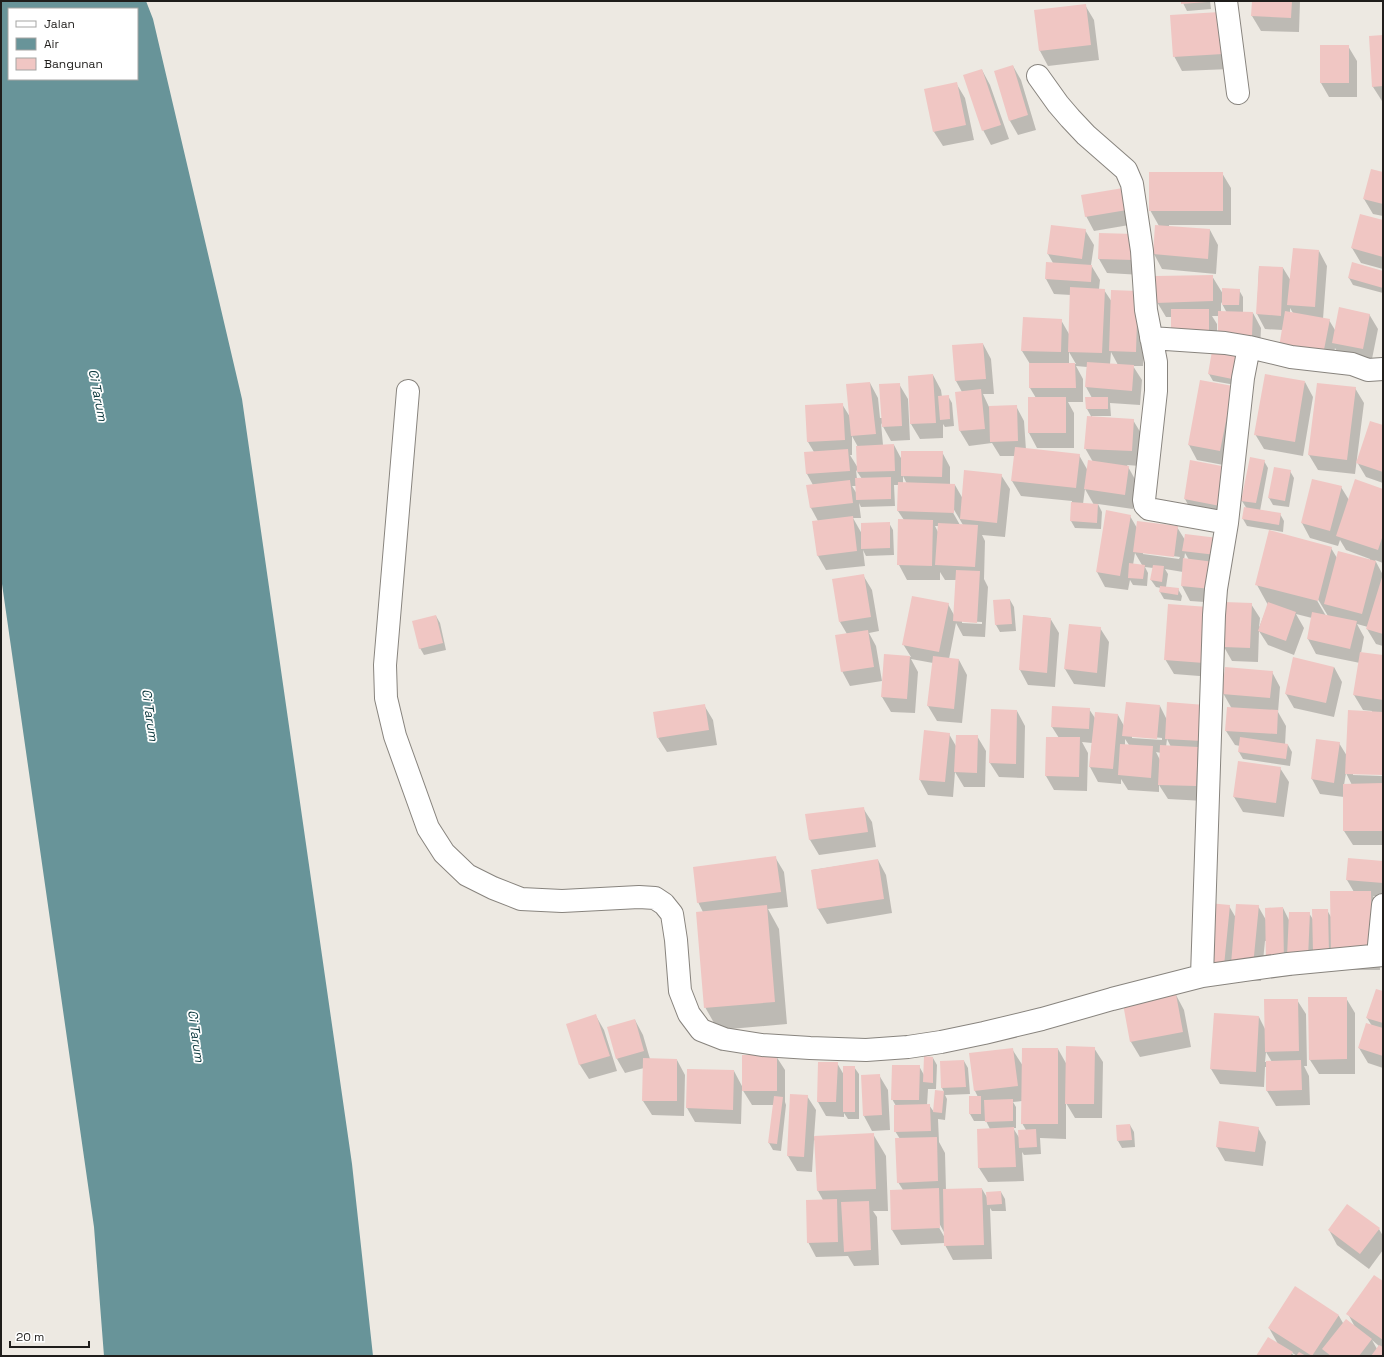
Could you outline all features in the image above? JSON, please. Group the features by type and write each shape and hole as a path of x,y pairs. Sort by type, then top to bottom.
{"street":[{"path":"1226,1 1238,93"},
{"path":"1038,76 1070,118 1096,144 1126,170 1132,184 1142,251 1146,310 1156,362 1156,390 1144,500 1145,505 1149,509 1227,524"},
{"path":"1151,338 1225,343 1291,357 1352,364 1368,370 1383,369"},
{"path":"1202,976 1214,615 1216,589 1227,524 1243,378 1249,347"},
{"path":"408,390 385,665 386,698 395,736 428,828 444,853 467,875 493,888 521,899 562,901 639,897 655,898 664,904 672,914 676,940 680,991 689,1014 701,1030 724,1039 762,1045 810,1048 866,1050 908,1047 941,1042 1042,1019 1202,976 1288,964 1380,955 1383,905"}],"water":[{"name":"Ci Tarum","path":"1,1 146,1 153,19 242,399 352,1164 373,1356 104,1356 94,1227 1,577"}],"building":[{"path":"1181,1 1207,1 1207,2 1181,4"},
{"path":"1252,1 1292,1 1291,18 1251,16"},
{"path":"1086,4 1091,45 1039,51 1034,10"},
{"path":"1220,12 1223,54 1173,57 1170,15"},
{"path":"1383,35 1383,86 1372,87 1369,36"},
{"path":"1320,45 1349,45 1349,83 1320,83"},
{"path":"1013,65 1028,115 1009,121 994,71"},
{"path":"982,69 1001,125 982,131 963,75"},
{"path":"957,82 966,125 933,132 924,89"},
{"path":"1371,169 1383,172 1383,204 1363,199"},
{"path":"1149,172 1223,172 1223,211 1149,211"},
{"path":"1123,188 1127,210 1085,217 1081,195"},
{"path":"1360,214 1383,220 1383,257 1351,248"},
{"path":"1051,225 1086,229 1082,259 1047,254"},
{"path":"1155,225 1210,229 1208,259 1153,254"},
{"path":"1099,233 1135,234 1134,260 1098,259"},
{"path":"1293,248 1319,250 1315,307 1287,305"},
{"path":"1046,262 1092,265 1091,282 1045,279"},
{"path":"1352,262 1383,271 1383,288 1348,278"},
{"path":"1259,266 1283,267 1281,316 1256,314"},
{"path":"1213,275 1213,301 1156,303 1155,276"},
{"path":"1070,287 1105,289 1102,353 1068,352"},
{"path":"1222,288 1240,289 1239,305 1222,305"},
{"path":"1111,290 1138,291 1136,352 1109,351"},
{"path":"1339,307 1370,314 1363,349 1332,343"},
{"path":"1171,309 1209,309 1209,332 1171,332"},
{"path":"1218,311 1253,312 1252,336 1218,335"},
{"path":"1285,311 1330,319 1323,355 1279,347"},
{"path":"1023,317 1062,319 1061,352 1021,351"},
{"path":"983,343 986,379 955,381 952,345"},
{"path":"1212,351 1242,357 1237,380 1208,374"},
{"path":"1087,362 1134,365 1132,391 1085,387"},
{"path":"1029,363 1075,363 1076,388 1029,388"},
{"path":"933,374 936,423 910,424 908,376"},
{"path":"1265,374 1305,381 1295,442 1254,435"},
{"path":"1200,380 1233,386 1220,451 1188,445"},
{"path":"870,382 876,434 851,436 846,384"},
{"path":"900,383 902,426 882,427 879,384"},
{"path":"1317,383 1356,387 1347,460 1308,455"},
{"path":"981,389 985,429 959,431 955,392"},
{"path":"949,395 950,419 940,420 938,396"},
{"path":"1028,397 1066,397 1066,433 1028,433"},
{"path":"1085,397 1108,397 1108,409 1086,409"},
{"path":"843,403 845,440 807,442 805,405"},
{"path":"1017,405 1018,441 990,442 989,406"},
{"path":"1087,416 1134,419 1132,451 1084,449"},
{"path":"1370,421 1383,425 1383,472 1356,463"},
{"path":"894,444 895,471 857,472 856,446"},
{"path":"1015,447 1080,454 1076,488 1011,481"},
{"path":"848,449 850,471 806,474 804,452"},
{"path":"901,451 943,451 942,477 901,476"},
{"path":"1250,457 1265,460 1256,503 1241,501"},
{"path":"1088,460 1129,466 1125,495 1084,489"},
{"path":"1190,460 1227,467 1220,506 1184,499"},
{"path":"1274,467 1291,470 1285,501 1268,498"},
{"path":"964,470 1002,474 997,523 960,519"},
{"path":"891,477 891,499 856,500 855,478"},
{"path":"1312,479 1342,486 1330,531 1301,523"},
{"path":"1355,479 1383,489 1383,535 1378,550 1336,536"},
{"path":"850,480 853,503 810,508 806,485"},
{"path":"898,482 955,484 954,513 897,511"},
{"path":"1071,502 1098,504 1097,523 1070,521"},
{"path":"1244,507 1281,513 1279,525 1242,519"},
{"path":"1106,510 1131,515 1120,576 1096,572"},
{"path":"853,516 857,551 817,556 812,521"},
{"path":"898,519 933,520 932,566 897,565"},
{"path":"1137,521 1178,526 1174,557 1133,552"},
{"path":"890,522 890,548 861,549 861,523"},
{"path":"938,523 978,525 975,567 935,565"},
{"path":"1269,530 1332,547 1318,601 1255,585"},
{"path":"1185,534 1218,538 1216,555 1182,551"},
{"path":"1338,551 1376,561 1362,614 1324,604"},
{"path":"1183,558 1214,562 1211,589 1181,586"},
{"path":"1129,563 1145,565 1143,579 1128,578"},
{"path":"1153,565 1164,566 1162,582 1150,580"},
{"path":"956,570 980,571 977,623 953,621"},
{"path":"864,574 871,617 839,622 832,579"},
{"path":"1383,574 1383,634 1366,629"},
{"path":"1160,586 1179,588 1178,595 1159,592"},
{"path":"912,596 949,603 939,652 902,645"},
{"path":"1010,599 1012,624 995,625 993,600"},
{"path":"1224,602 1252,603 1250,648 1223,647"},
{"path":"1268,602 1296,612 1286,641 1258,631"},
{"path":"1168,604 1208,607 1204,663 1164,660"},
{"path":"1312,612 1357,621 1350,649 1307,639"},
{"path":"436,615 443,643 419,649 412,621"},
{"path":"1023,615 1051,618 1047,673 1019,670"},
{"path":"1069,624 1101,627 1097,673 1064,669"},
{"path":"868,630 874,667 841,672 835,635"},
{"path":"1360,652 1383,655 1383,700 1353,695"},
{"path":"884,654 910,656 907,699 881,697"},
{"path":"933,656 959,659 954,709 927,706"},
{"path":"1293,657 1334,667 1326,703 1285,694"},
{"path":"1225,667 1273,671 1270,698 1222,694"},
{"path":"1126,702 1160,705 1157,739 1122,736"},
{"path":"1167,702 1205,705 1202,741 1165,739"},
{"path":"705,704 709,730 657,738 653,712"},
{"path":"1052,706 1090,708 1089,729 1051,727"},
{"path":"1227,707 1278,710 1277,734 1225,731"},
{"path":"991,709 1017,710 1016,764 989,763"},
{"path":"1348,710 1383,712 1383,775 1345,774"},
{"path":"1095,712 1118,714 1113,769 1089,767"},
{"path":"924,730 950,733 945,782 919,780"},
{"path":"956,735 978,735 977,773 954,772"},
{"path":"1046,737 1080,737 1079,777 1045,776"},
{"path":"1240,737 1288,744 1286,759 1238,752"},
{"path":"1316,739 1340,742 1334,783 1311,779"},
{"path":"1120,744 1153,746 1151,778 1118,775"},
{"path":"1160,745 1198,747 1196,786 1158,785"},
{"path":"1238,761 1281,767 1276,803 1233,797"},
{"path":"1383,783 1383,831 1343,831 1343,784"},
{"path":"864,807 868,832 809,840 805,814"},
{"path":"776,856 781,892 697,903 693,867"},
{"path":"1348,858 1383,861 1383,883 1346,880"},
{"path":"878,859 884,899 817,909 811,870"},
{"path":"1330,891 1371,891 1372,955 1331,956"},
{"path":"1208,903 1230,905 1224,966 1203,964"},
{"path":"1236,904 1259,905 1253,966 1231,964"},
{"path":"767,905 775,1002 704,1008 696,912"},
{"path":"1283,907 1284,962 1266,962 1265,908"},
{"path":"1312,909 1328,909 1329,953 1313,953"},
{"path":"1289,912 1310,912 1308,958 1287,957"},
{"path":"1376,989 1383,991 1383,1023 1366,1018"},
{"path":"1176,994 1183,1032 1130,1042 1123,1004"},
{"path":"1308,997 1347,997 1347,1059 1309,1060"},
{"path":"1264,999 1298,999 1299,1051 1265,1052"},
{"path":"1214,1013 1259,1016 1256,1072 1210,1069"},
{"path":"596,1014 610,1056 579,1065 566,1024"},
{"path":"635,1019 644,1051 616,1059 607,1027"},
{"path":"1366,1023 1383,1028 1383,1056 1358,1048"},
{"path":"1066,1046 1095,1047 1094,1104 1065,1104"},
{"path":"1013,1048 1018,1086 974,1091 969,1053"},
{"path":"1022,1048 1058,1048 1058,1124 1021,1124"},
{"path":"742,1055 777,1055 777,1091 742,1091"},
{"path":"924,1056 933,1057 933,1083 923,1082"},
{"path":"643,1058 677,1059 677,1101 642,1101"},
{"path":"964,1060 966,1087 941,1088 940,1061"},
{"path":"1301,1060 1302,1090 1266,1091 1266,1061"},
{"path":"818,1062 838,1062 836,1102 817,1102"},
{"path":"892,1065 920,1065 919,1100 891,1100"},
{"path":"843,1066 855,1066 855,1112 843,1112"},
{"path":"687,1069 734,1070 733,1110 686,1108"},
{"path":"880,1074 882,1115 863,1116 861,1075"},
{"path":"935,1090 944,1091 942,1113 933,1112"},
{"path":"790,1094 808,1095 804,1157 787,1156"},
{"path":"774,1096 783,1097 777,1144 768,1143"},
{"path":"969,1096 981,1096 981,1114 969,1114"},
{"path":"1013,1099 1013,1121 985,1122 984,1100"},
{"path":"930,1104 931,1131 894,1132 894,1105"},
{"path":"1219,1121 1259,1127 1255,1152 1216,1147"},
{"path":"1130,1124 1132,1140 1117,1141 1116,1125"},
{"path":"1014,1127 1016,1167 978,1168 977,1129"},
{"path":"1036,1129 1037,1147 1019,1148 1018,1130"},
{"path":"874,1133 876,1189 817,1191 814,1136"},
{"path":"937,1137 938,1181 897,1183 895,1138"},
{"path":"939,1188 940,1228 891,1230 890,1190"},
{"path":"982,1188 984,1245 944,1246 943,1189"},
{"path":"1001,1191 1002,1204 987,1205 986,1192"},
{"path":"837,1199 838,1242 807,1243 806,1200"},
{"path":"869,1201 871,1250 844,1252 841,1202"},
{"path":"1347,1204 1380,1228 1360,1254 1328,1230"},
{"path":"1374,1275 1383,1281 1383,1340 1346,1314"},
{"path":"1295,1286 1339,1315 1312,1356 1268,1328"},
{"path":"1346,1319 1372,1339 1359,1356 1331,1356 1322,1349"},
{"path":"1268,1337 1293,1352 1290,1356 1256,1356"},
{"path":"1379,1345 1383,1347 1383,1356 1371,1356"},
{"path":"1299,1352 1306,1356 1296,1356"}]}
